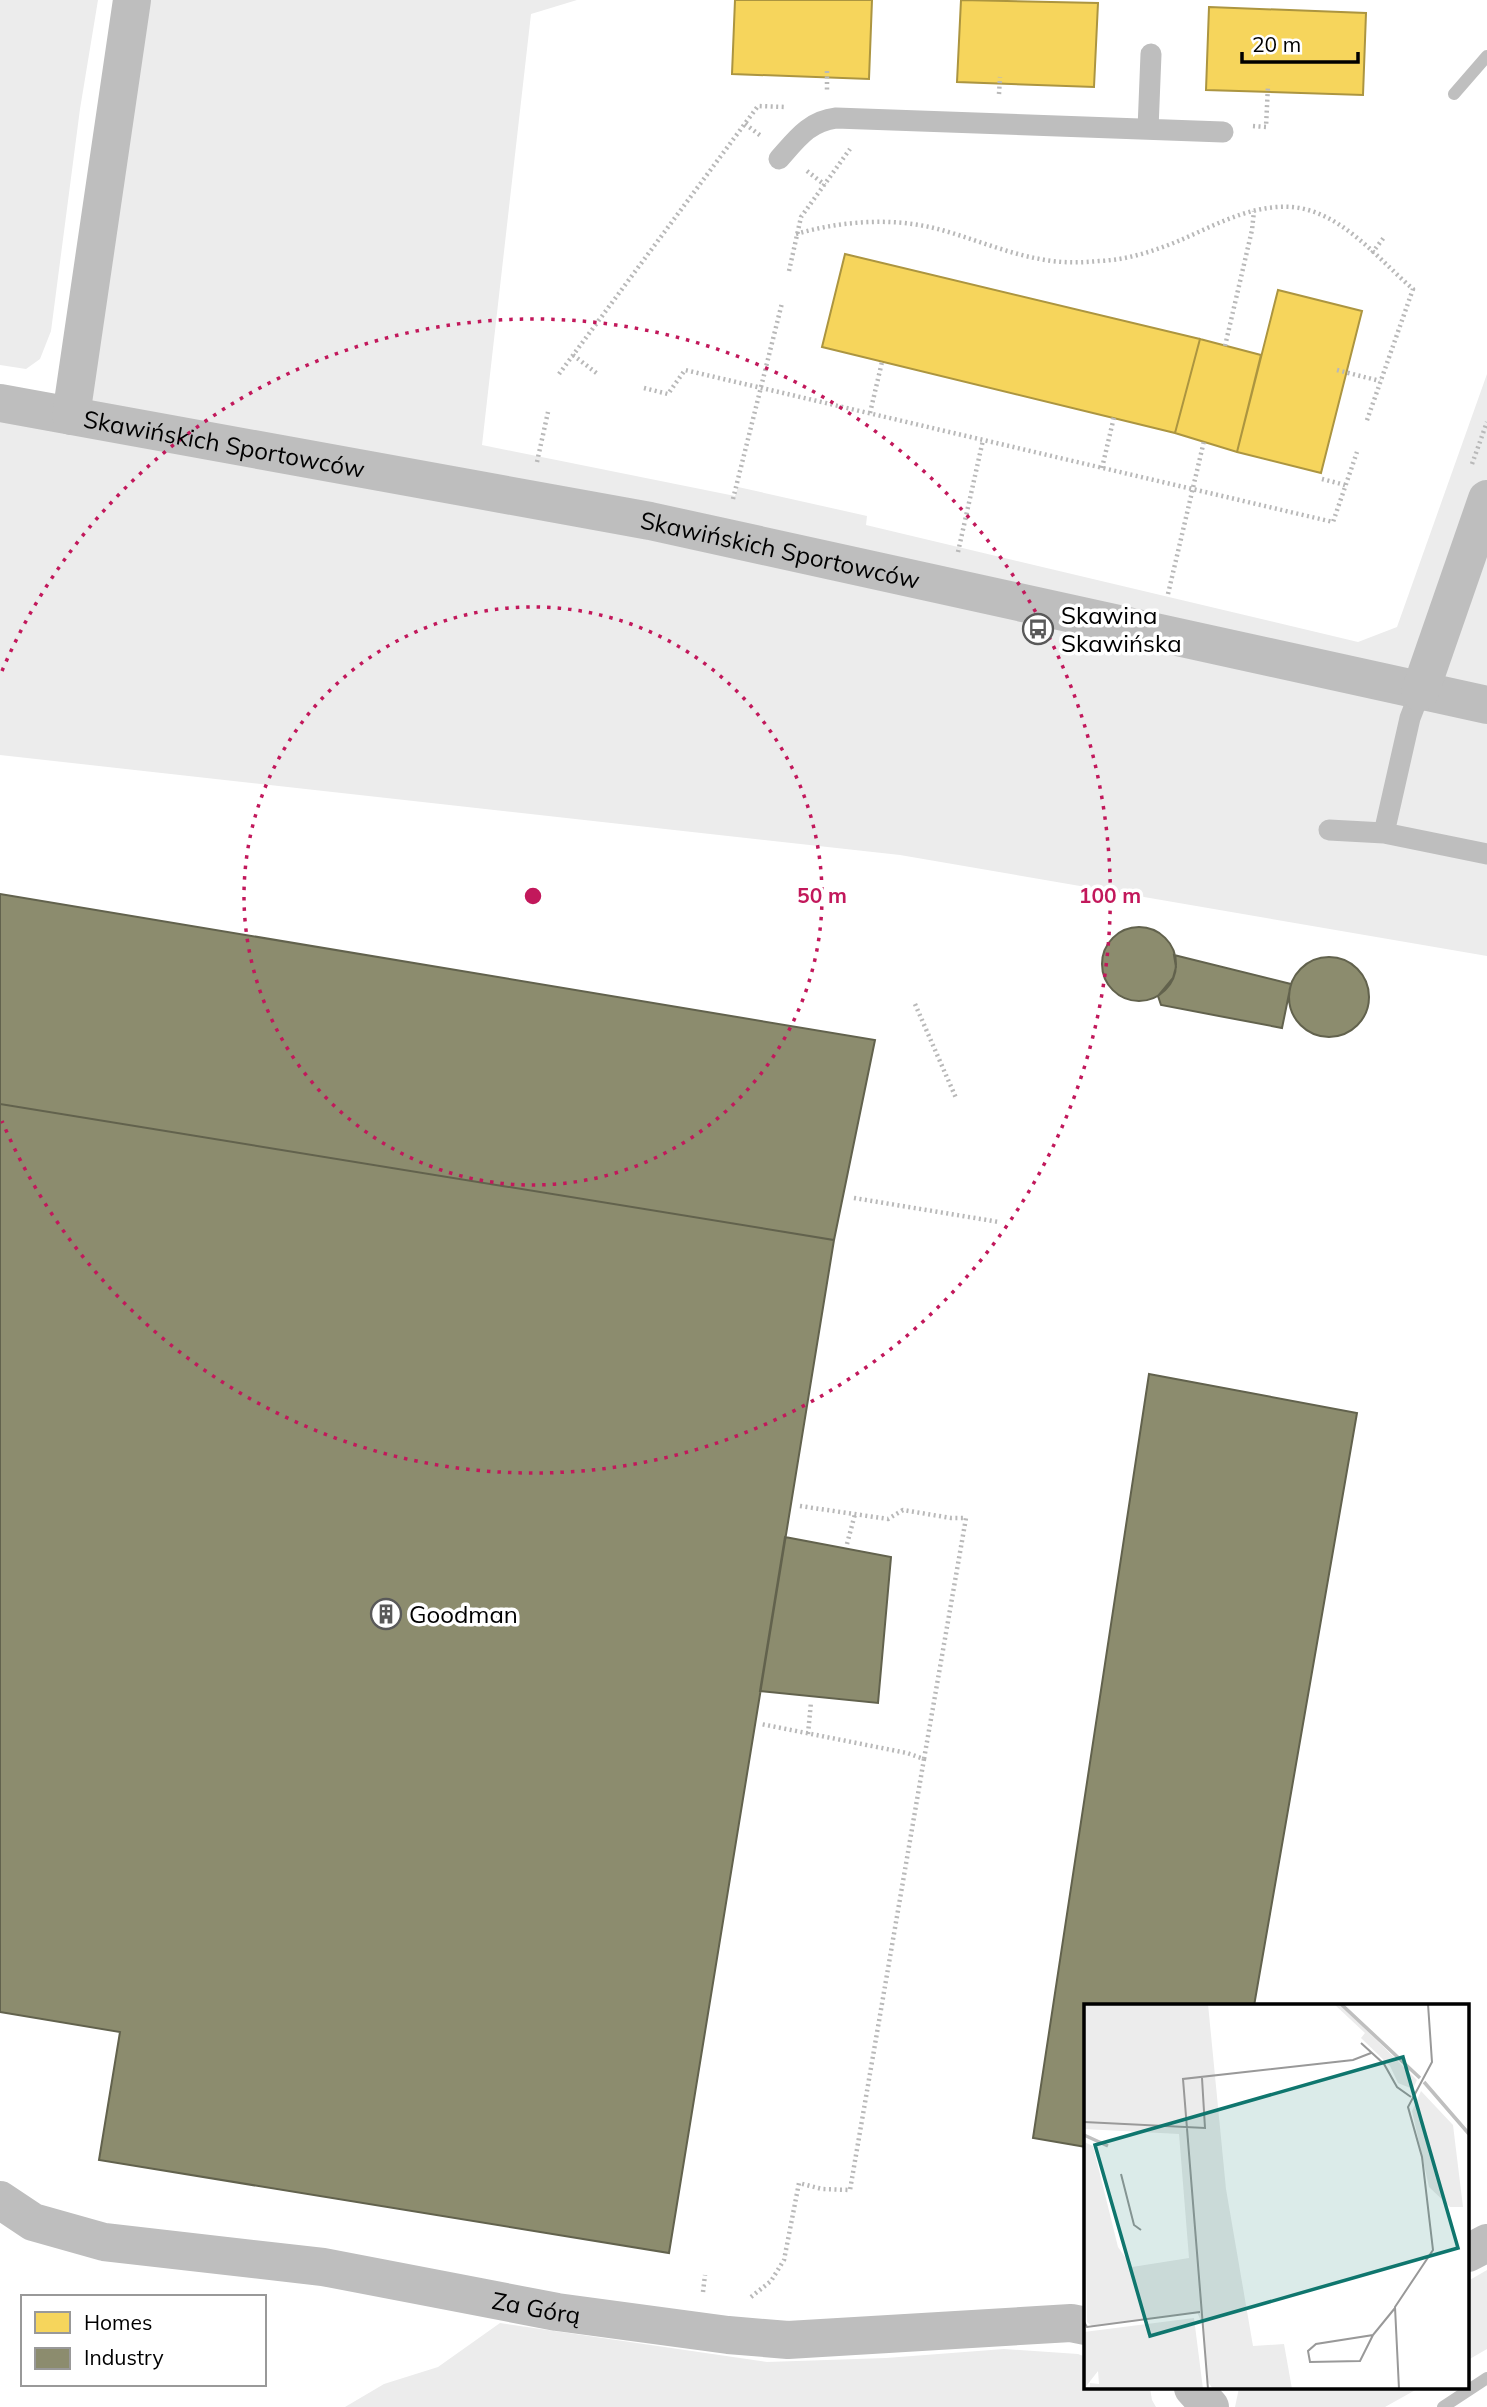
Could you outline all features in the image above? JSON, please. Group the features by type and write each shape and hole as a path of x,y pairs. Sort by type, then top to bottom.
{"street":[{"path":"71,416 132,0"},
{"name":"Skawińskich Sportowców","path":"0,403 650,521 1487,705"},
{"path":"1420,692 1478,487"},
{"name":"Za Górą","path":"0,2200 33,2222 104,2242 323,2267 557,2312 728,2335 788,2340 1071,2323 1084,2326"},
{"path":"1470,2252 1487,2243"},
{"path":"1195,2390 1209,2407"}],"lane":[{"path":"1148,129 1151,54"},
{"path":"779,159 801,133 821,120 836,118 1148,129 1231,129"},
{"path":"1384,833 1409,718 1420,692"},
{"path":"1329,830 1384,833 1487,854"}],"path":[{"path":"1231,129 1266,127 1268,85"},
{"path":"559,374 758,106 799,108"},
{"path":"789,271 801,217 855,142"},
{"path":"796,234 823,226 858,222 896,223 935,228 1039,259 1062,262 1101,261 1142,255 1219,221 1254,211 1290,207 1321,215 1347,230 1413,289 1366,423"},
{"path":"1225,346 1254,211"},
{"path":"1372,253 1385,236"},
{"path":"730,509 782,303"},
{"path":"573,355 599,375"},
{"path":"870,413 882,362"},
{"path":"644,388 668,394 685,370 1333,522 1357,452"},
{"path":"1338,370 1380,381"},
{"path":"534,473 548,412"},
{"path":"1102,468 1114,417"},
{"path":"1478,487 1487,422"},
{"path":"956,561 984,440"},
{"path":"1167,597 1204,441"},
{"path":"1322,479 1345,485"},
{"path":"915,1004 956,1098"},
{"path":"854,1198 999,1222"},
{"path":"739,2303 751,2298 771,2281 784,2260 799,2183 822,2189 850,2190 966,1518 903,1510 888,1520 800,1506"},
{"path":"847,1544 855,1514"},
{"path":"807,1734 811,1702"},
{"path":"761,1724 907,1753 924,1759"}],"shaded area":[{"path":"0,0 98,0 80,109 51,331 40,359 26,369 0,365"},
{"path":"146,0 577,0 531,14 482,445 735,496 738,487 867,516 866,525 1358,642 1397,627 1487,374 1487,956 900,855 0,755 0,409 76,393"},
{"path":"1487,2270 1487,2349 1470,2359 1470,2280"},
{"path":"500,2323 767,2362 886,2358 1004,2349 1084,2356 1084,2390 1150,2390 1156,2407 345,2407 384,2384 438,2367"},
{"path":"1239,2390 1415,2390 1385,2407 1235,2407"}],"building: Homes":[{"path":"735,0 872,0 869,79 732,74"},
{"path":"961,0 1098,3 1094,87 957,82"},
{"path":"1209,7 1366,13 1363,95 1206,90"},
{"path":"845,254 1200,339 1175,433 822,347"},
{"path":"1278,290 1362,311 1321,473 1237,452"},
{"path":"1200,339 1261,355 1237,452 1175,433"}],"building: Industry":[{"path":"0,894 875,1040 834,1240 0,1104"},
{"path":"1139,927 1160,933 1170,943 1176,964 1170,985 1160,995 1139,1001 1118,995 1108,985 1102,964 1108,943 1118,933"},
{"path":"1174,955 1291,984 1282,1028 1161,1005 1158,996 1173,978 1176,967"},
{"path":"1321,957 1337,957 1358,968 1369,989 1369,1005 1358,1026 1337,1037 1321,1037 1307,1031 1295,1019 1289,1005 1289,989 1295,975 1307,963"},
{"name":"Goodman","path":"0,1104 834,1240 669,2253 99,2160 120,2032 0,2012"},
{"path":"1149,1374 1357,1413 1254,2004 1084,2004 1084,2147 1033,2138"},
{"path":"785,1537 891,1557 878,1703 760,1691"}],"waterway":[{"path":"1454,94 1487,56"},
{"path":"1470,2389 1487,2378"},
{"path":"1443,2407 1469,2390"}],"place":[{"name":"Skawina Skawińska","path":"1038,629"},
{"name":"Goodman","path":"386,1614"}]}
